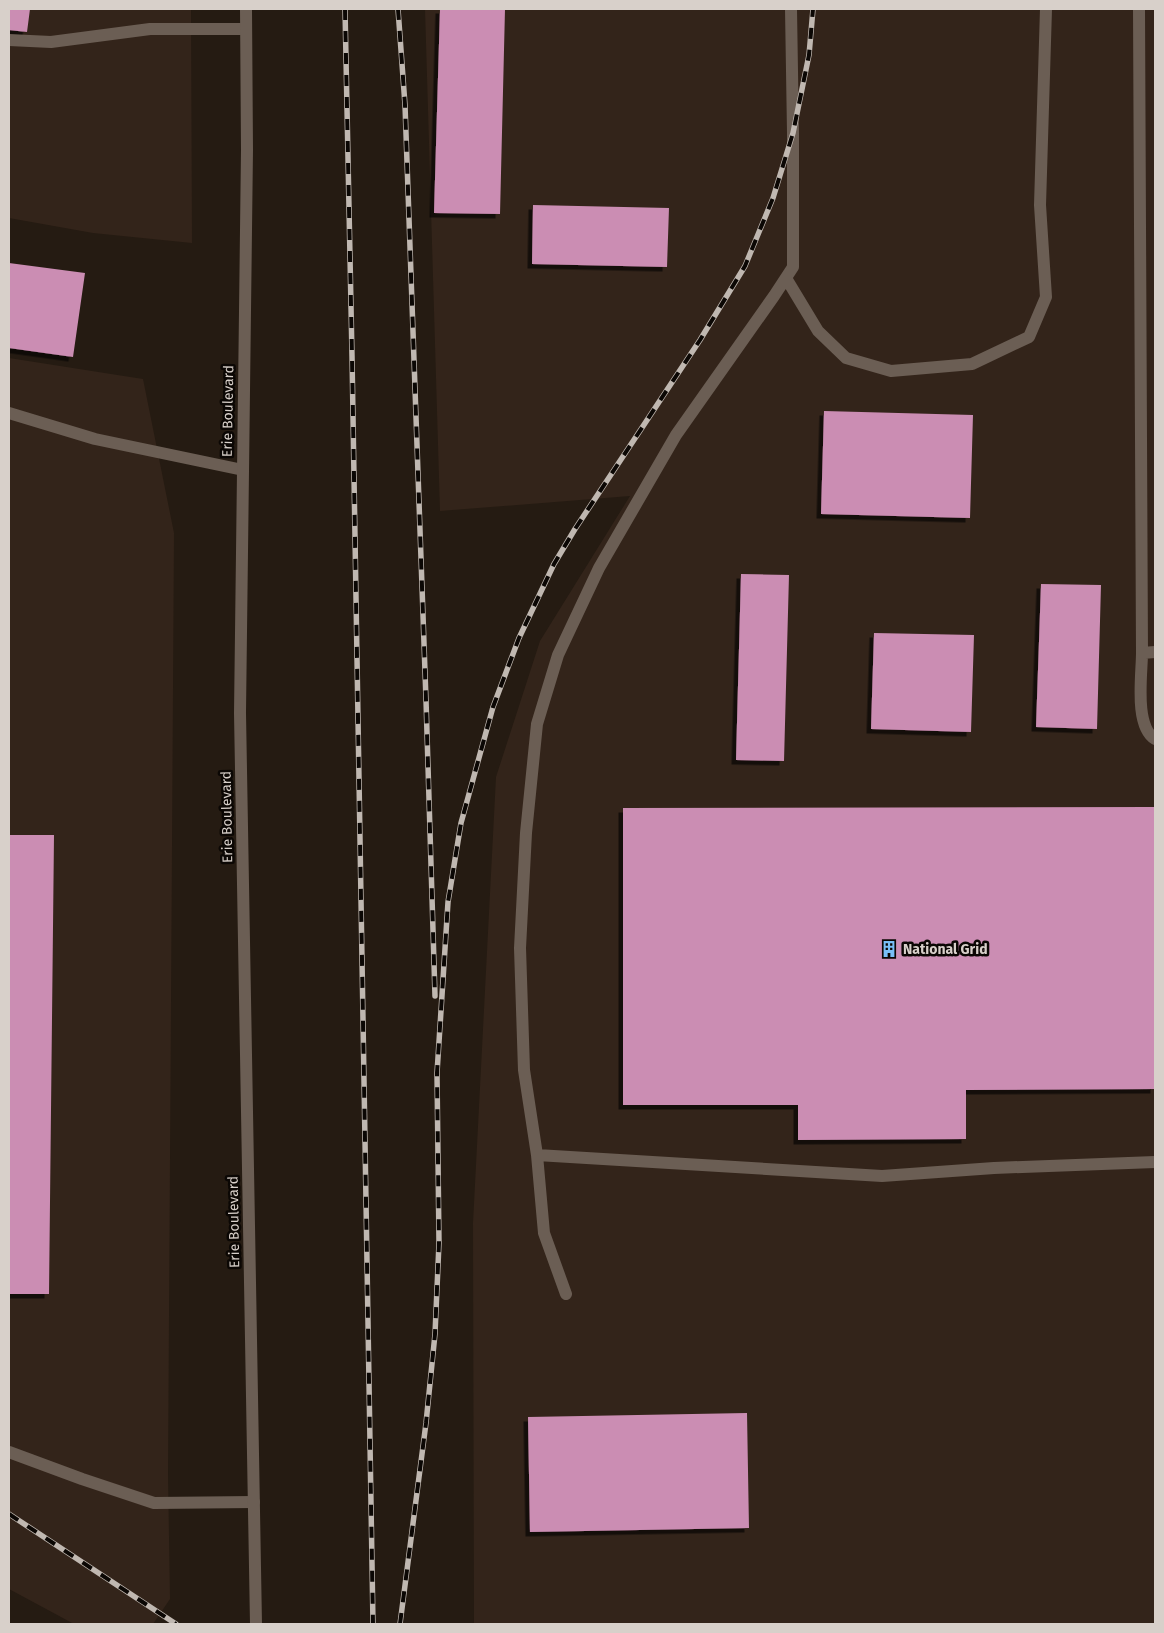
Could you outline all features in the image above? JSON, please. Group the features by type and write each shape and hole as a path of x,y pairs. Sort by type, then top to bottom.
{"street":[{"name":"Erie Boulevard","path":"246,9 247,150 240,713 256,1624"},
{"path":"566,1294 544,1233 537,1155 524,1070 520,948 526,833 538,724 558,655 599,568 676,435 793,267 791,9"},
{"path":"786,278 818,331 846,358 892,371 972,364 1029,337 1046,297 1040,205 1046,9"},
{"path":"1139,9 1141,712 1150,735 1155,739"},
{"path":"9,40 51,42 150,29 246,29"},
{"path":"9,413 95,439 242,470"},
{"path":"1142,653 1155,652"},
{"path":"537,1155 882,1176 994,1168 1155,1162"},
{"path":"9,1452 82,1479 154,1502 254,1502"}],"shaded area":[{"path":"9,9 191,9 192,243 93,233 9,218"},
{"name":"National Grid","path":"425,9 1155,9 1155,1624 474,1624 473,1223 496,777 540,641 630,496 440,511"},
{"path":"9,358 143,379 174,533 168,1474 170,1599 153,1624 74,1624 9,1589"}],"building":[{"path":"9,9 30,9 27,32 9,30"},
{"path":"440,9 505,9 500,214 434,213"},
{"path":"533,205 669,208 667,267 532,264"},
{"path":"9,263 85,273 73,357 9,348"},
{"path":"824,411 973,415 970,518 821,514"},
{"path":"741,574 789,575 784,761 736,760"},
{"path":"1041,584 1101,585 1097,729 1036,727"},
{"path":"874,633 974,635 971,732 871,729"},
{"name":"National Grid","path":"1155,807 1155,1089 966,1090 966,1139 798,1140 798,1105 623,1105 623,808"},
{"path":"9,835 54,835 49,1294 9,1294"},
{"path":"747,1413 749,1528 530,1532 528,1417"}],"railway":[{"path":"345,9 373,1624"},
{"path":"398,9 405,105 435,996"},
{"path":"400,1624 426,1423 435,1334 439,1243 437,1073 448,902 461,823 493,707 519,638 554,564 575,529 700,340 745,266 773,198 793,133 809,55 813,9"},
{"path":"9,1514 176,1624"}],"place":[{"name":"National Grid","path":"889,949"}]}
